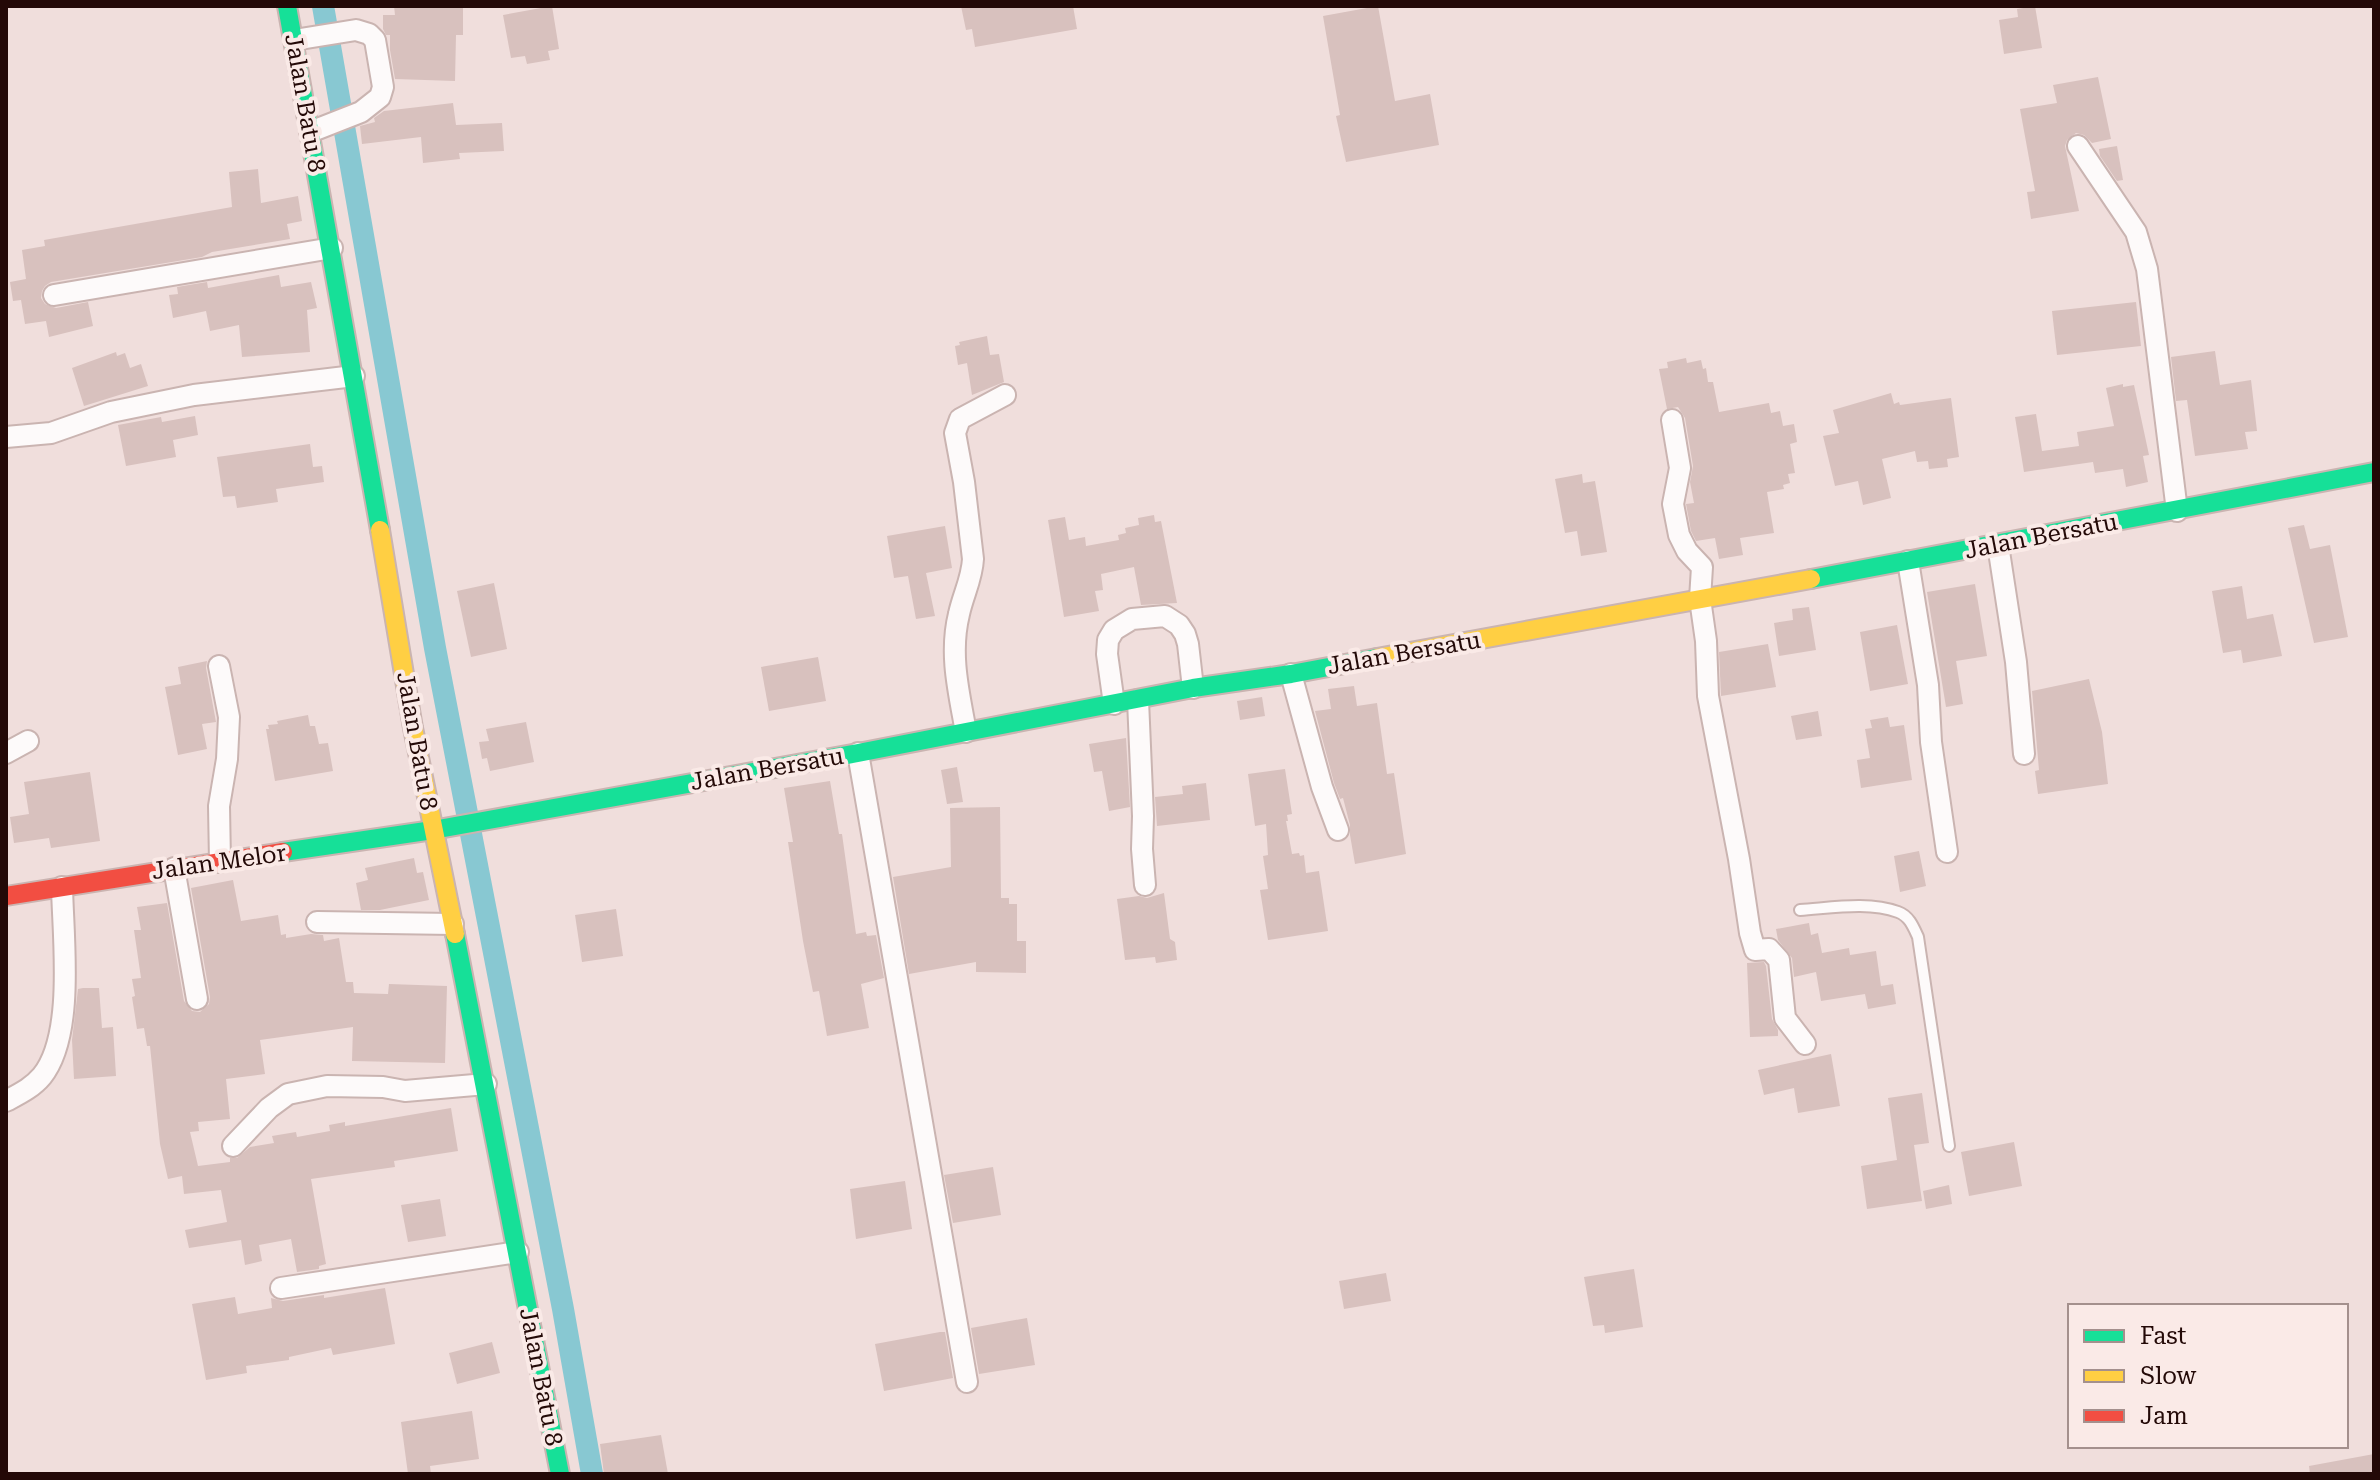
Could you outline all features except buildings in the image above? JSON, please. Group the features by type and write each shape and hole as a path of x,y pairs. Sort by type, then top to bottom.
{"street":[{"name":"Jalan Batu 8","path":"287,6 302,39 318,128 332,248 413,728 441,828 453,924 560,1474"},
{"path":"302,39 356,30 369,34 375,40 383,87 380,97 361,112 318,128"},
{"path":"2078,146 2136,232 2147,269 2177,511"},
{"path":"54,295 332,248"},
{"path":"6,437 51,433 111,412 194,395 354,376"},
{"path":"966,732 956,678 955,650 959,615 973,559 955,433 960,419 1005,395"},
{"path":"1672,420 1680,468 1673,504 1679,535 1687,551 1702,567 1700,599 1706,641 1708,696 1750,933 1755,950 1769,949 1779,960 1785,1018 1805,1044"},
{"name":"Jalan Bersatu","path":"441,828 858,753 1193,688 1291,674 1998,545 2374,472"},
{"path":"1998,545 2016,662 2024,754"},
{"path":"1908,561 1928,685 1931,742 1947,852"},
{"path":"1114,704 1108,640 1114,630 1132,619 1165,616 1179,625 1188,644 1193,688"},
{"path":"219,666 229,717 227,759 219,806 220,862"},
{"path":"1291,674 1322,787 1338,830"},
{"path":"1138,700 1145,885"},
{"path":"6,753 28,741"},
{"path":"858,753 967,1382"},
{"name":"Jalan Melor","path":"6,896 441,828"},
{"path":"174,868 197,999"},
{"path":"6,1101 32,1087 44,1074 63,1024 62,887"},
{"path":"6,888 6,896"},
{"path":"317,922 453,924"},
{"path":"233,1146 269,1108 296,1092 350,1085 405,1091 486,1084"},
{"path":"281,1288 518,1252"}],"lane":[{"path":"1800,910 1867,907 1900,912 1912,922 1918,937 1949,1146"}],"waterway":[{"path":"323,6 435,648 592,1474"}],"traffic: fast":[{"path":"287,6 380,530"},
{"path":"1811,579 2374,472"},
{"path":"283,852 433,830 1193,688 1377,658"},
{"path":"455,934 560,1474"}],"traffic: slow":[{"path":"380,530 413,728 455,934"},
{"path":"1377,658 1811,579"}],"traffic: jam":[{"path":"6,896 283,852"}]}
